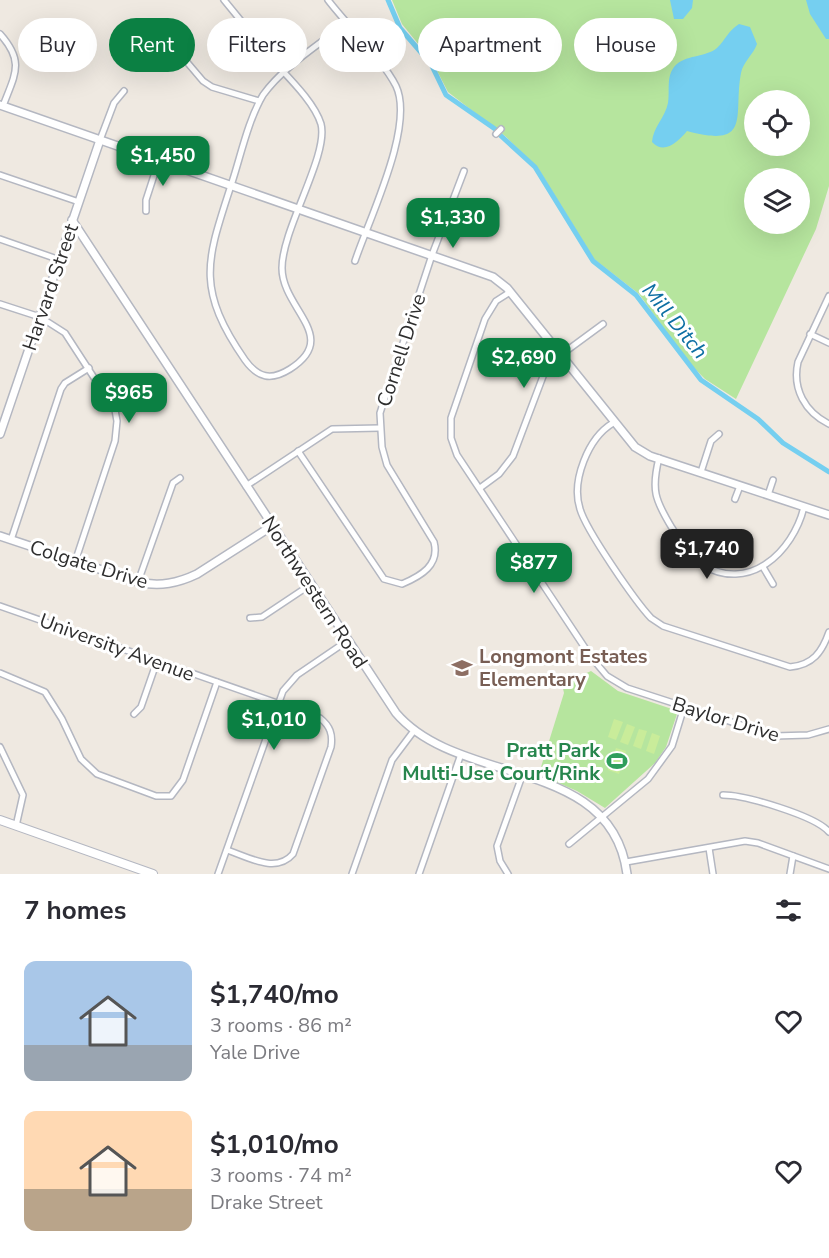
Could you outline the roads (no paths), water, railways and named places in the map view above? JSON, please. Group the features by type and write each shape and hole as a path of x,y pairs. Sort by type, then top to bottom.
{"main road":[{"path":"0,820 153,874"}],"street":[{"path":"224,0 284,73 306,101 321,126 320,146 283,253 282,279 285,291 310,331 312,346 305,357 291,368 279,375 263,376 253,371 231,340 218,311 212,291 210,254 214,234 259,101 271,84 284,73 319,45"},
{"path":"328,0 342,18"},
{"path":"0,34 14,51 17,65 2,105 493,277 510,292 613,423 635,447 658,458 829,515"},
{"path":"195,71 212,87 259,101"},
{"path":"355,261 399,136 402,110 400,97 387,72"},
{"path":"100,140 114,103 124,90"},
{"path":"496,134 501,129"},
{"name":"Harvard Street","path":"0,434 100,140"},
{"path":"146,211 146,200 159,160"},
{"name":"Cornell Drive","path":"298,451 378,573 392,583 402,584 424,573 431,565 436,550 434,542 387,465 380,428 383,398 432,255 464,171"},
{"path":"0,175 79,202"},
{"name":"Northwestern Road","path":"72,220 396,713 413,732 461,754 572,793 592,806 618,839 626,862 627,874"},
{"path":"0,239 60,260"},
{"name":"Baylor Drive","path":"510,292 496,301 485,320 451,418 451,438 454,450 563,616 607,676 627,688 775,736 808,735 829,729"},
{"path":"829,296 810,334 795,374 797,387 810,411 829,423"},
{"path":"0,304 40,317 65,333 115,410 117,432 75,562"},
{"path":"480,488 507,465 540,380 560,356 603,324"},
{"path":"810,334 829,343"},
{"path":"11,540 61,389 65,383 89,368"},
{"path":"613,423 597,438 588,452 579,480 578,501 586,523 651,618 663,626 790,667 805,664 818,655 829,632"},
{"path":"246,486 332,429 380,428"},
{"path":"701,472 711,441 719,434"},
{"path":"658,458 654,479 656,500 693,558 723,572 735,573 763,567 790,542 804,507"},
{"path":"138,582 173,483 180,478"},
{"path":"768,495 773,480"},
{"path":"735,499 740,486"},
{"name":"Colgate Drive","path":"0,536 138,582 158,585 184,580 272,526"},
{"path":"763,567 773,584"},
{"path":"250,618 262,617 310,585"},
{"name":"University Avenue","path":"0,606 320,718 331,731 331,747 288,860 281,864 270,865 227,850"},
{"path":"218,874 283,690 297,675 347,641"},
{"path":"134,714 141,707 157,661"},
{"path":"0,673 45,692 62,719 81,759 97,774 156,796 171,796 183,780 217,682"},
{"path":"569,844 648,779 672,746 684,707"},
{"path":"352,874 392,760 413,732"},
{"path":"0,747 23,795 16,826"},
{"path":"419,874 461,754"},
{"path":"508,874 500,861 497,846 522,776"},
{"path":"723,795 737,795 803,818 823,826 829,832"},
{"path":"626,862 745,841 758,843 828,869 829,861"},
{"path":"709,848 713,874"},
{"path":"790,874 793,856"}],"water":[{"path":"670,0 693,0 692,8 683,19 674,18"},
{"path":"806,0 829,0 829,39 826,39 810,14"},
{"path":"739,24 750,27 757,44 742,69 736,125 731,132 722,135 687,131 671,145 657,146 652,142 669,98 669,80 672,72 677,72 677,65 684,60 717,48"}],"waterway":[{"name":"Mill Ditch","path":"388,0 400,28 431,64 446,95 495,129"},
{"name":"Mill Ditch","path":"500,135 535,167 593,261 636,295 701,380 758,419 783,443 829,472"}],"place":[{"name":"Longmont Estates Elementary","path":"462,668"},
{"name":"Pratt Park Multi-Use Court/Rink","path":"617,761"}]}
